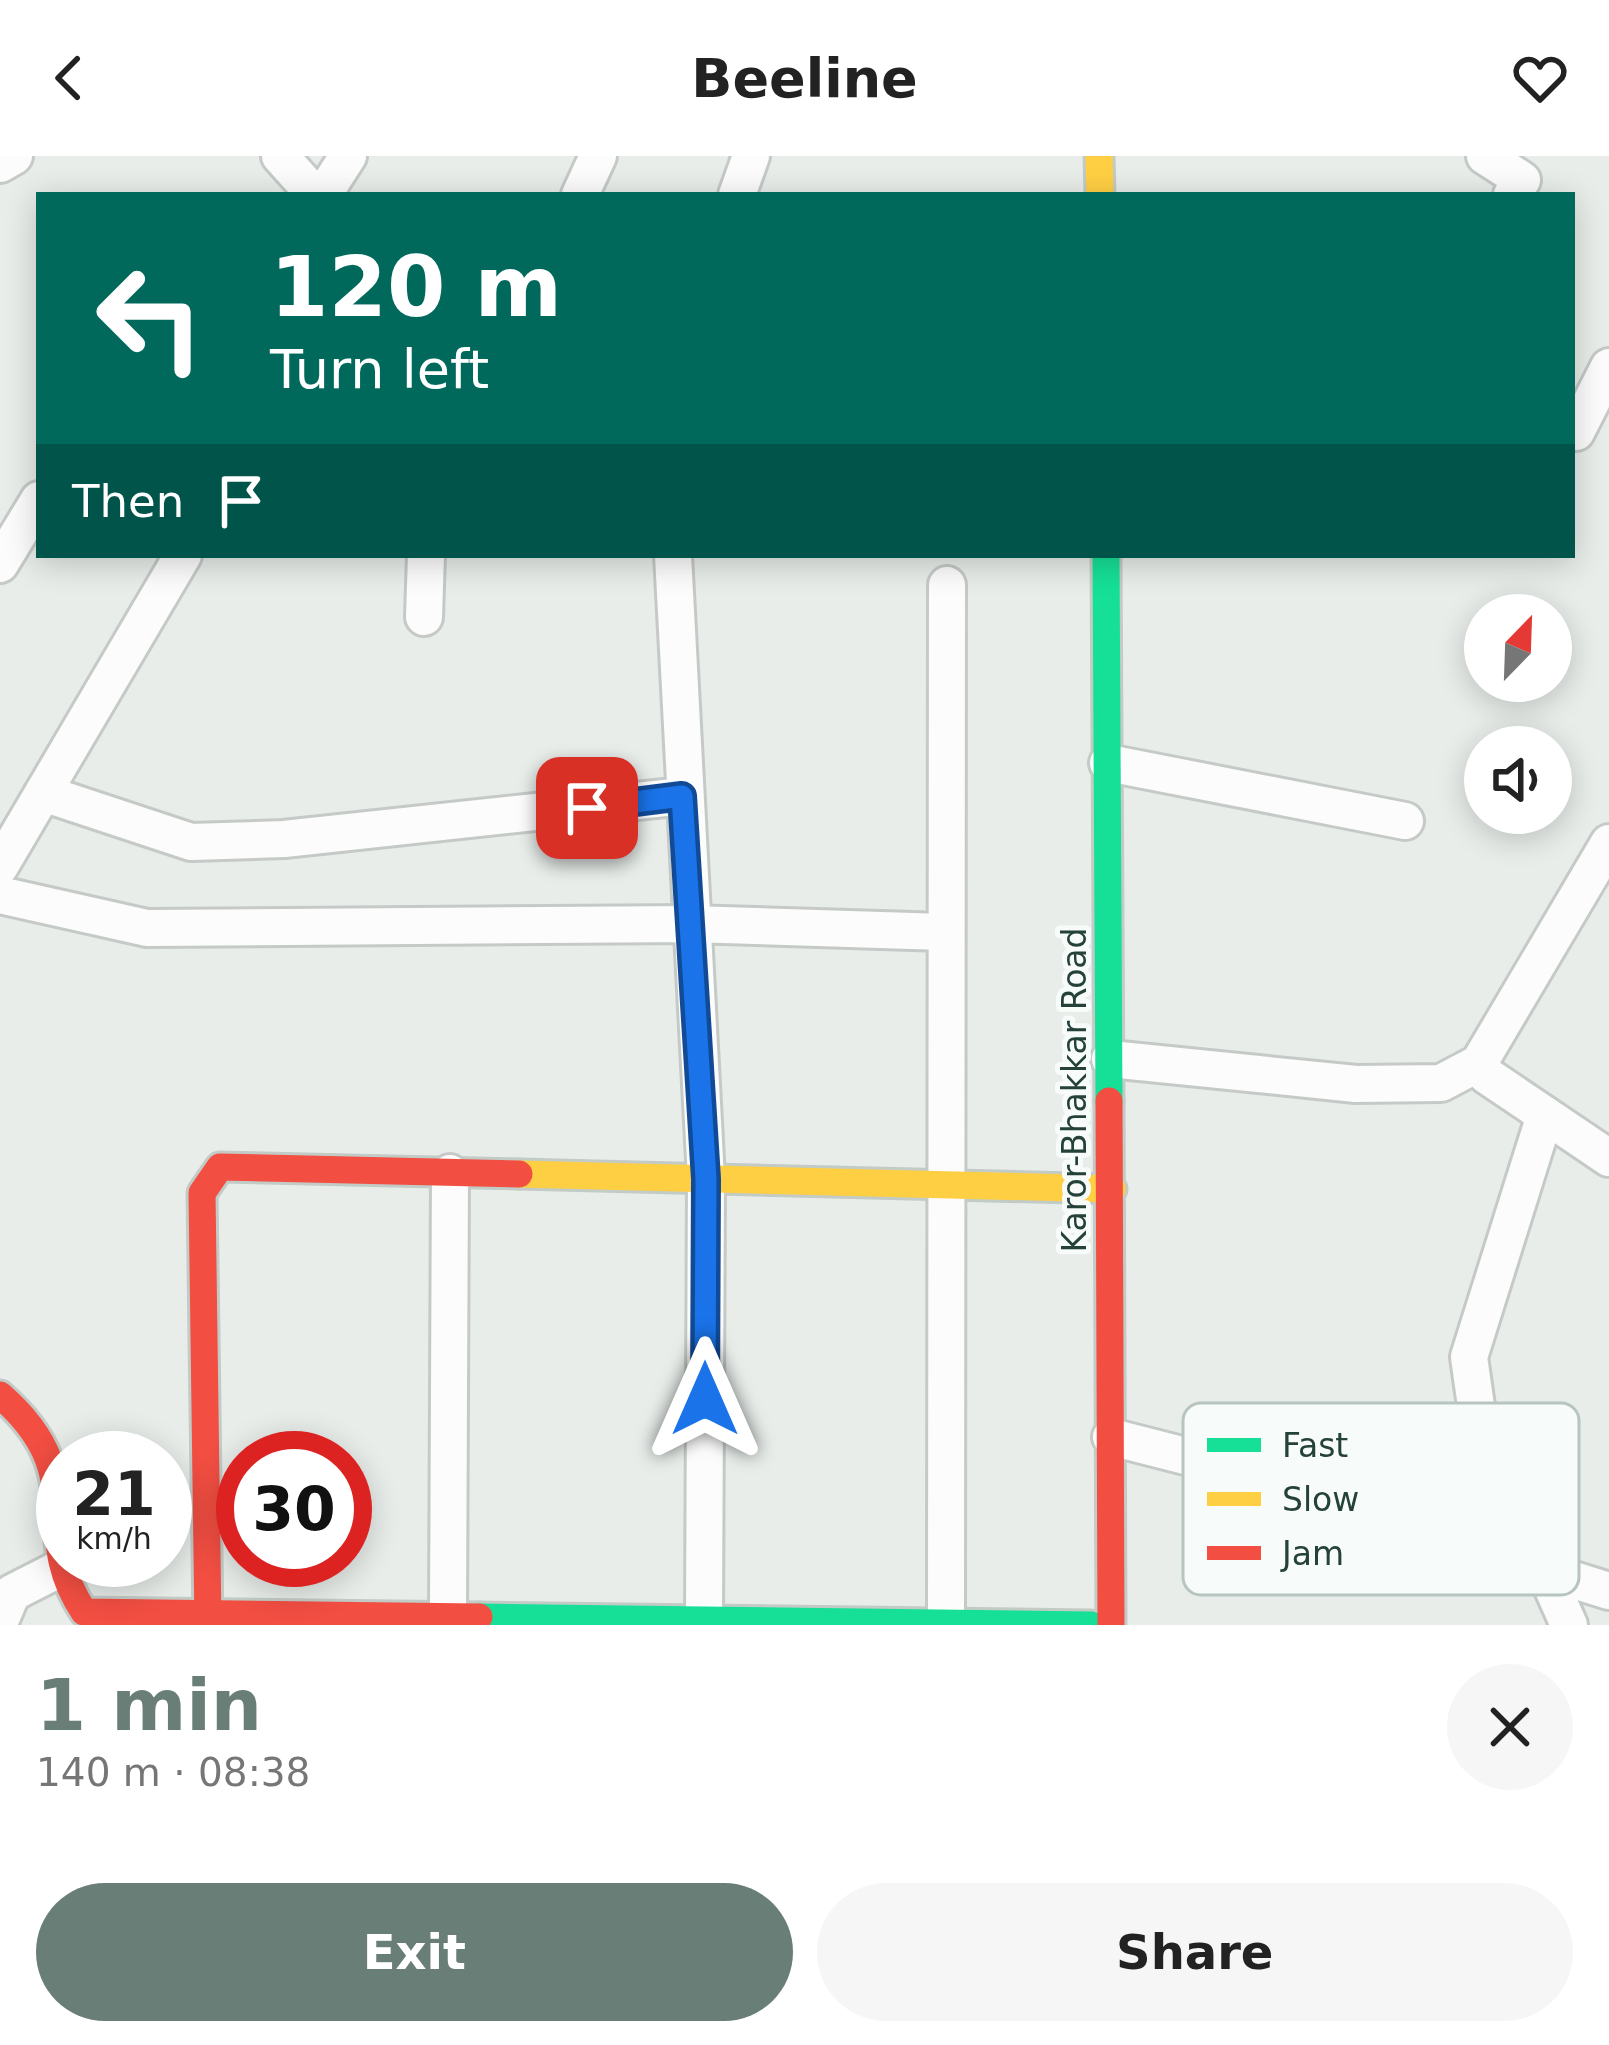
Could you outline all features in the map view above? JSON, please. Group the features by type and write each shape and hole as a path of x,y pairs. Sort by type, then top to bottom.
{"street":[{"path":"0,164 14,156"},
{"path":"280,156 316,192"},
{"path":"321,192 348,156"},
{"path":"581,192 598,156"},
{"path":"737,192 751,156"},
{"path":"1099,156 1100,192"},
{"path":"1485,156 1522,180 1514,192"},
{"path":"1575,432 1609,368"},
{"path":"0,564 21,512"},
{"path":"0,866 181,558"},
{"path":"424,617 426,558"},
{"path":"673,558 682,796 706,1179 704,1622"},
{"name":"Karor-Bhakkar Road","path":"1106,558 1114,1621"},
{"path":"946,1623 947,585"},
{"path":"1108,763 1405,821"},
{"path":"43,793 191,842 284,839 682,796"},
{"path":"1110,1059 1356,1084 1441,1083 1479,1063 1609,843"},
{"path":"0,896 147,928 690,924 944,932"},
{"path":"1479,1063 1486,1075 1609,1159"},
{"path":"1476,1403 1469,1357 1545,1115"},
{"path":"208,1619 202,1193 210,1174 220,1167 1112,1189"},
{"path":"448,1621 450,1173"},
{"path":"0,1395 38,1431"},
{"path":"1112,1437 1183,1455"},
{"path":"0,1621 12,1593 36,1581"},
{"path":"1579,1582 1609,1591"},
{"path":"69,1587 84,1612 208,1619 1114,1621"},
{"path":"1556,1595 1569,1625"}],"traffic: fast":[{"path":"1106,558 1109,1101"},
{"path":"479,1617 1091,1625"}],"traffic: slow":[{"path":"1099,156 1100,192"},
{"path":"519,1174 1112,1189"}],"traffic: jam":[{"path":"1109,1101 1111,1625"},
{"path":"208,1625 202,1193 220,1167 519,1174"},
{"path":"0,1395 29,1425 45,1452 54,1478 61,1554 68,1582 84,1612 479,1617"}],"route":[{"path":"587,808 682,796 706,1179 705,1399"}]}
